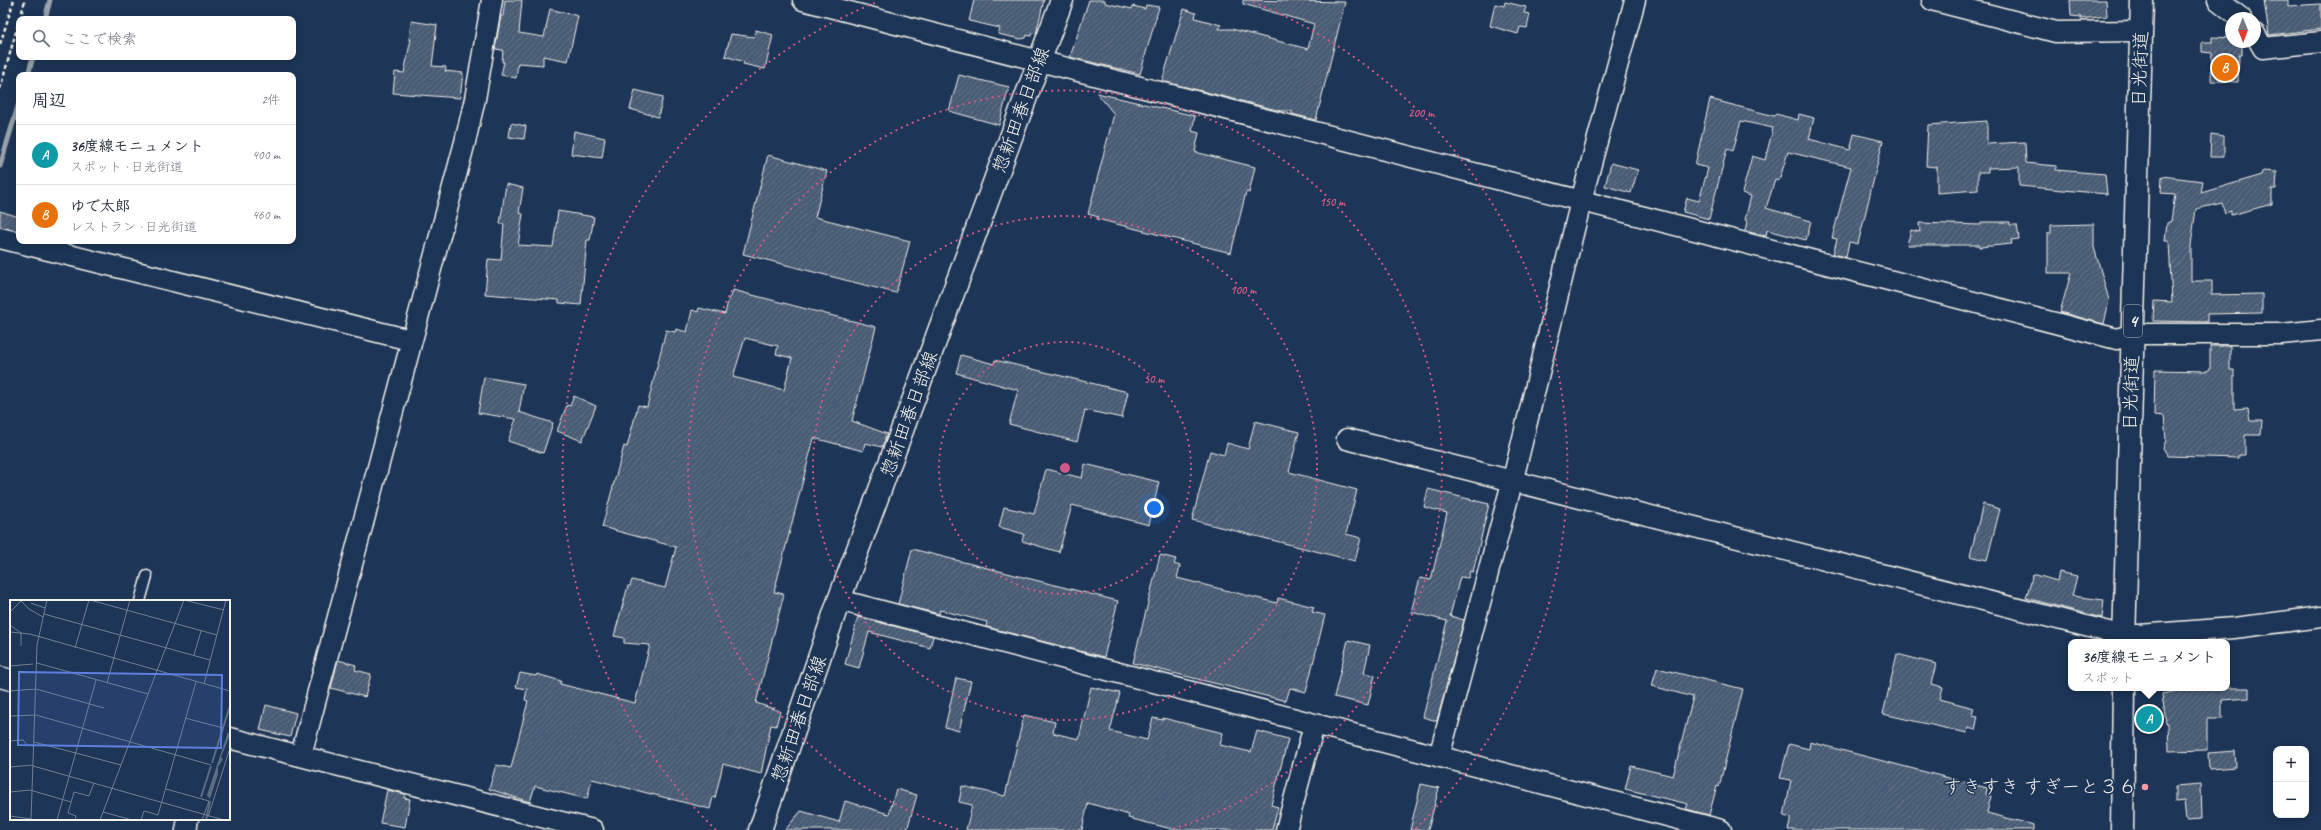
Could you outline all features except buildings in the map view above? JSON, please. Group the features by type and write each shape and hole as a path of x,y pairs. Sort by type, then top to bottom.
{"main road":[{"name":"惣新田春日部線","path":"760,830 839,600 1062,0"},
{"name":"日光街道","path":"2124,639 2142,0"},
{"path":"2122,830 2124,691"}],"street":[{"path":"301,755 475,99 492,0"},
{"path":"802,0 2117,339 2133,334 2281,334 2321,330"},
{"path":"1439,757 1513,479 1581,201 1635,0"},
{"path":"1932,0 2056,32 2141,31"},
{"path":"2218,0 2234,12"},
{"path":"2261,44 2263,48 2321,42"},
{"path":"0,238 16,242"},
{"path":"24,244 410,340"},
{"path":"1347,439 1513,479 2124,639 2234,628 2321,616"},
{"path":"839,600 1721,830"},
{"path":"0,677 10,680"},
{"path":"1286,830 1314,725"},
{"path":"230,738 593,830"},
{"path":"186,830 188,820"}],"lane":[{"path":"140,600 147,576"}],"path":[{"path":"0,44 14,0"},
{"path":"20,16 25,0"},
{"path":"0,88 16,31"}],"waterway":[{"path":"46,16 50,0"},
{"path":"29,72 32,60"},
{"path":"0,166 16,113"}],"place":[{"name":"ゆで太郎","path":"2225,68"},
{"name":"36度線モニュメント","path":"2149,719"},
{"name":"すきすき すぎーと３６","path":"2145,787"}]}
